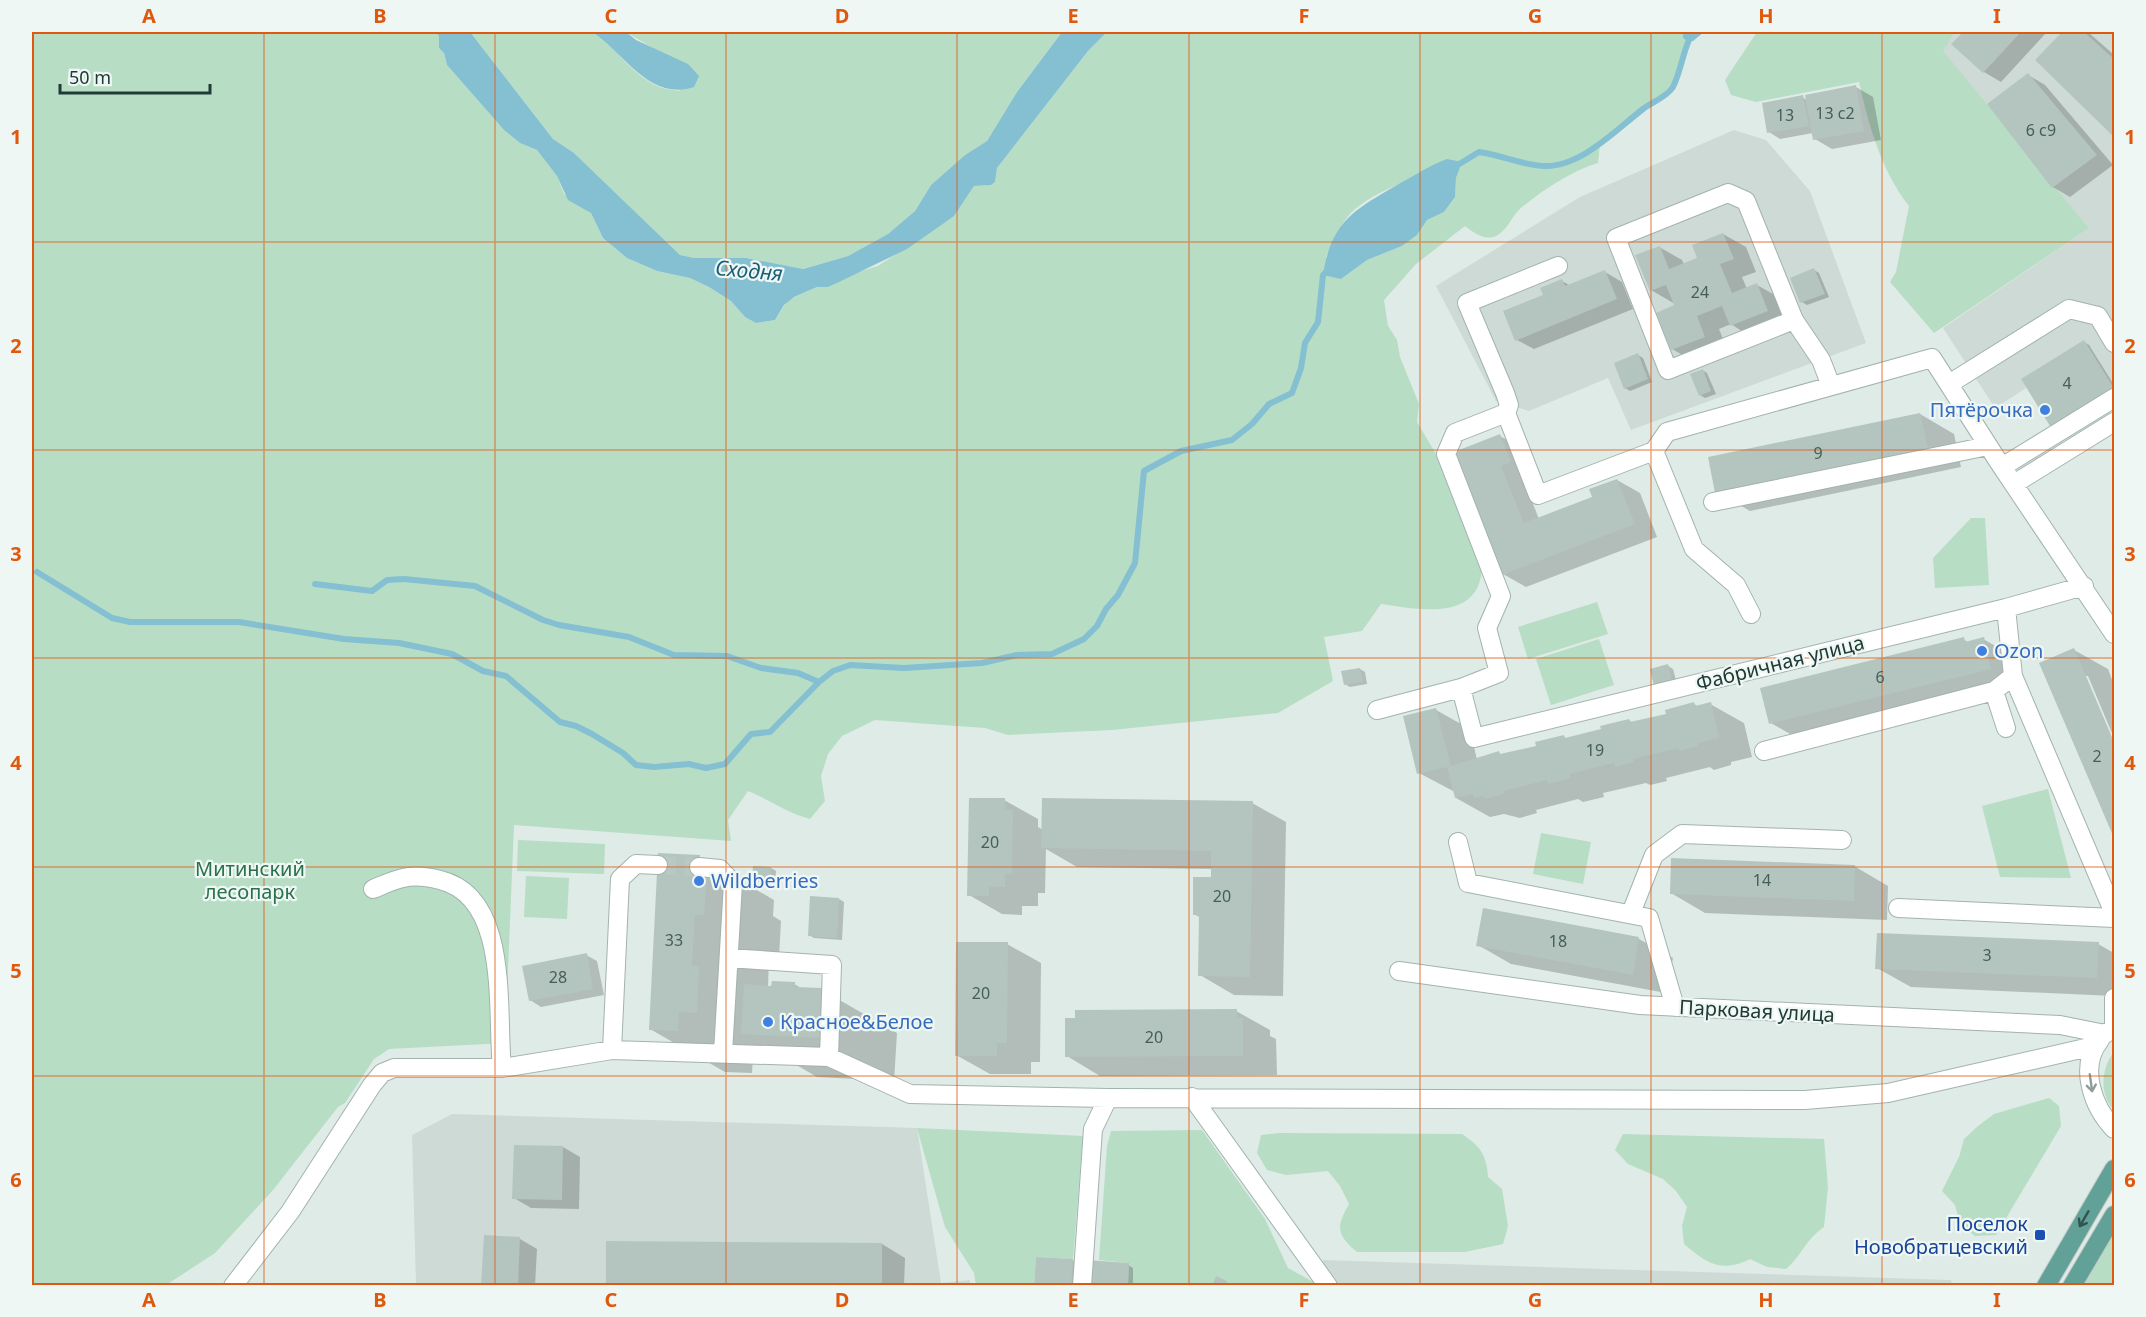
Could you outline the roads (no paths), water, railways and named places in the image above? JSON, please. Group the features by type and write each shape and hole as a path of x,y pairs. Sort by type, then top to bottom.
{"main road":[{"path":"2046,1286 2115,1169"},
{"path":"2073,1286 2115,1215"}],"street":[{"path":"1794,320 1668,370 1616,238 1728,193 1746,201 1794,320 1821,360 1831,386"},
{"path":"1558,266 1467,303 1505,393 1509,405 1506,413 1538,495 1654,451 1667,432 1932,358 1988,446 2084,586 2109,612 2115,634"},
{"path":"1949,384 2069,309 2098,316 2115,343"},
{"path":"2002,467 2115,398"},
{"path":"1377,710 1461,688 1499,673 1486,628 1501,596 1446,454 1455,433 1506,413"},
{"path":"2014,484 2115,422"},
{"path":"1713,502 1988,446"},
{"path":"1654,451 1694,549 1736,585 1751,614"},
{"name":"Фабричная улица","path":"1461,688 1474,738 2006,608 2084,586"},
{"path":"1898,908 2115,915 2013,676 2006,608"},
{"path":"1764,751 1994,692 2013,676"},
{"path":"1994,692 2006,728"},
{"path":"1631,913 1654,855 1682,834 1842,840"},
{"path":"1458,842 1468,883 1649,918 1676,1007"},
{"path":"612,1050 620,879 636,864 658,865"},
{"path":"699,867 720,869 733,883 723,1053"},
{"path":"373,889 404,878 425,877 464,890 475,902 485,919 494,947 502,1068"},
{"path":"729,958 832,965 829,1057"},
{"name":"Парковая улица","path":"1399,971 1640,1005 2060,1025 2107,1034"},
{"path":"2115,998 2107,1034 2089,1066 2091,1087 2103,1117 2115,1129"},
{"path":"233,1286 290,1212 382,1073 394,1068 502,1068 612,1050 829,1057 910,1094 1108,1098 1805,1100 1888,1093 2107,1034"},
{"path":"1192,1097 1328,1286"},
{"path":"1082,1286 1093,1129 1108,1098"}],"water":[{"name":"Сходня","path":"435,32 470,32 553,139 574,153 680,255 694,258 746,258 803,269 848,256 888,234 915,211 931,185 965,155 987,141 1017,92 1062,32 1107,32 1088,51 997,168 995,182 991,185 974,186 954,216 907,249 828,287 817,287 794,297 784,305 775,320 756,323 745,317 731,301 709,287 690,278 657,271 627,258 603,238 591,213 568,200 557,176 537,150 520,143 504,130 447,65 444,53 439,48 439,36"},
{"path":"592,32 626,32 636,40 688,64 699,76 694,87 678,90 664,88 650,81"},
{"path":"1683,32 1704,32 1693,41 1687,41 1683,38"},
{"path":"1447,159 1462,162 1456,178 1455,197 1444,212 1427,220 1417,235 1402,246 1367,260 1341,279 1323,275 1332,242 1339,230 1357,210 1427,168"}],"waterway":[{"path":"1456,166 1479,152 1546,166 1573,160 1586,153 1670,91 1693,32"},
{"path":"315,584 372,591 387,580 404,579 475,586 543,620 559,625 629,637 674,655 727,656 761,668 798,673 819,682 833,671 850,665 904,668 982,663 1017,655 1052,654 1084,639 1097,626 1106,609 1118,595 1135,563 1144,471 1181,451 1232,440 1252,424 1269,404 1292,393 1301,368 1305,343 1318,322 1323,275 1327,271"},
{"path":"37,572 112,618 130,622 239,622 344,639 399,643 452,654 483,671 506,676 560,722 576,726 592,734 623,753 636,765 654,767 689,764 706,768 725,764 751,734 770,732 819,682"}],"tunnel":[{"path":"658,865 699,867"}],"place":[{"name":"Пятёрочка","path":"2045,410"},
{"name":"Ozon","path":"1982,651"},
{"name":"Wildberries","path":"699,881"},
{"name":"Красное&Белое","path":"768,1022"},
{"name":"Поселок Новобратцевский","path":"2040,1235"}],"park label":[{"name":"Митинский лесопарк","path":"250,880"}]}
